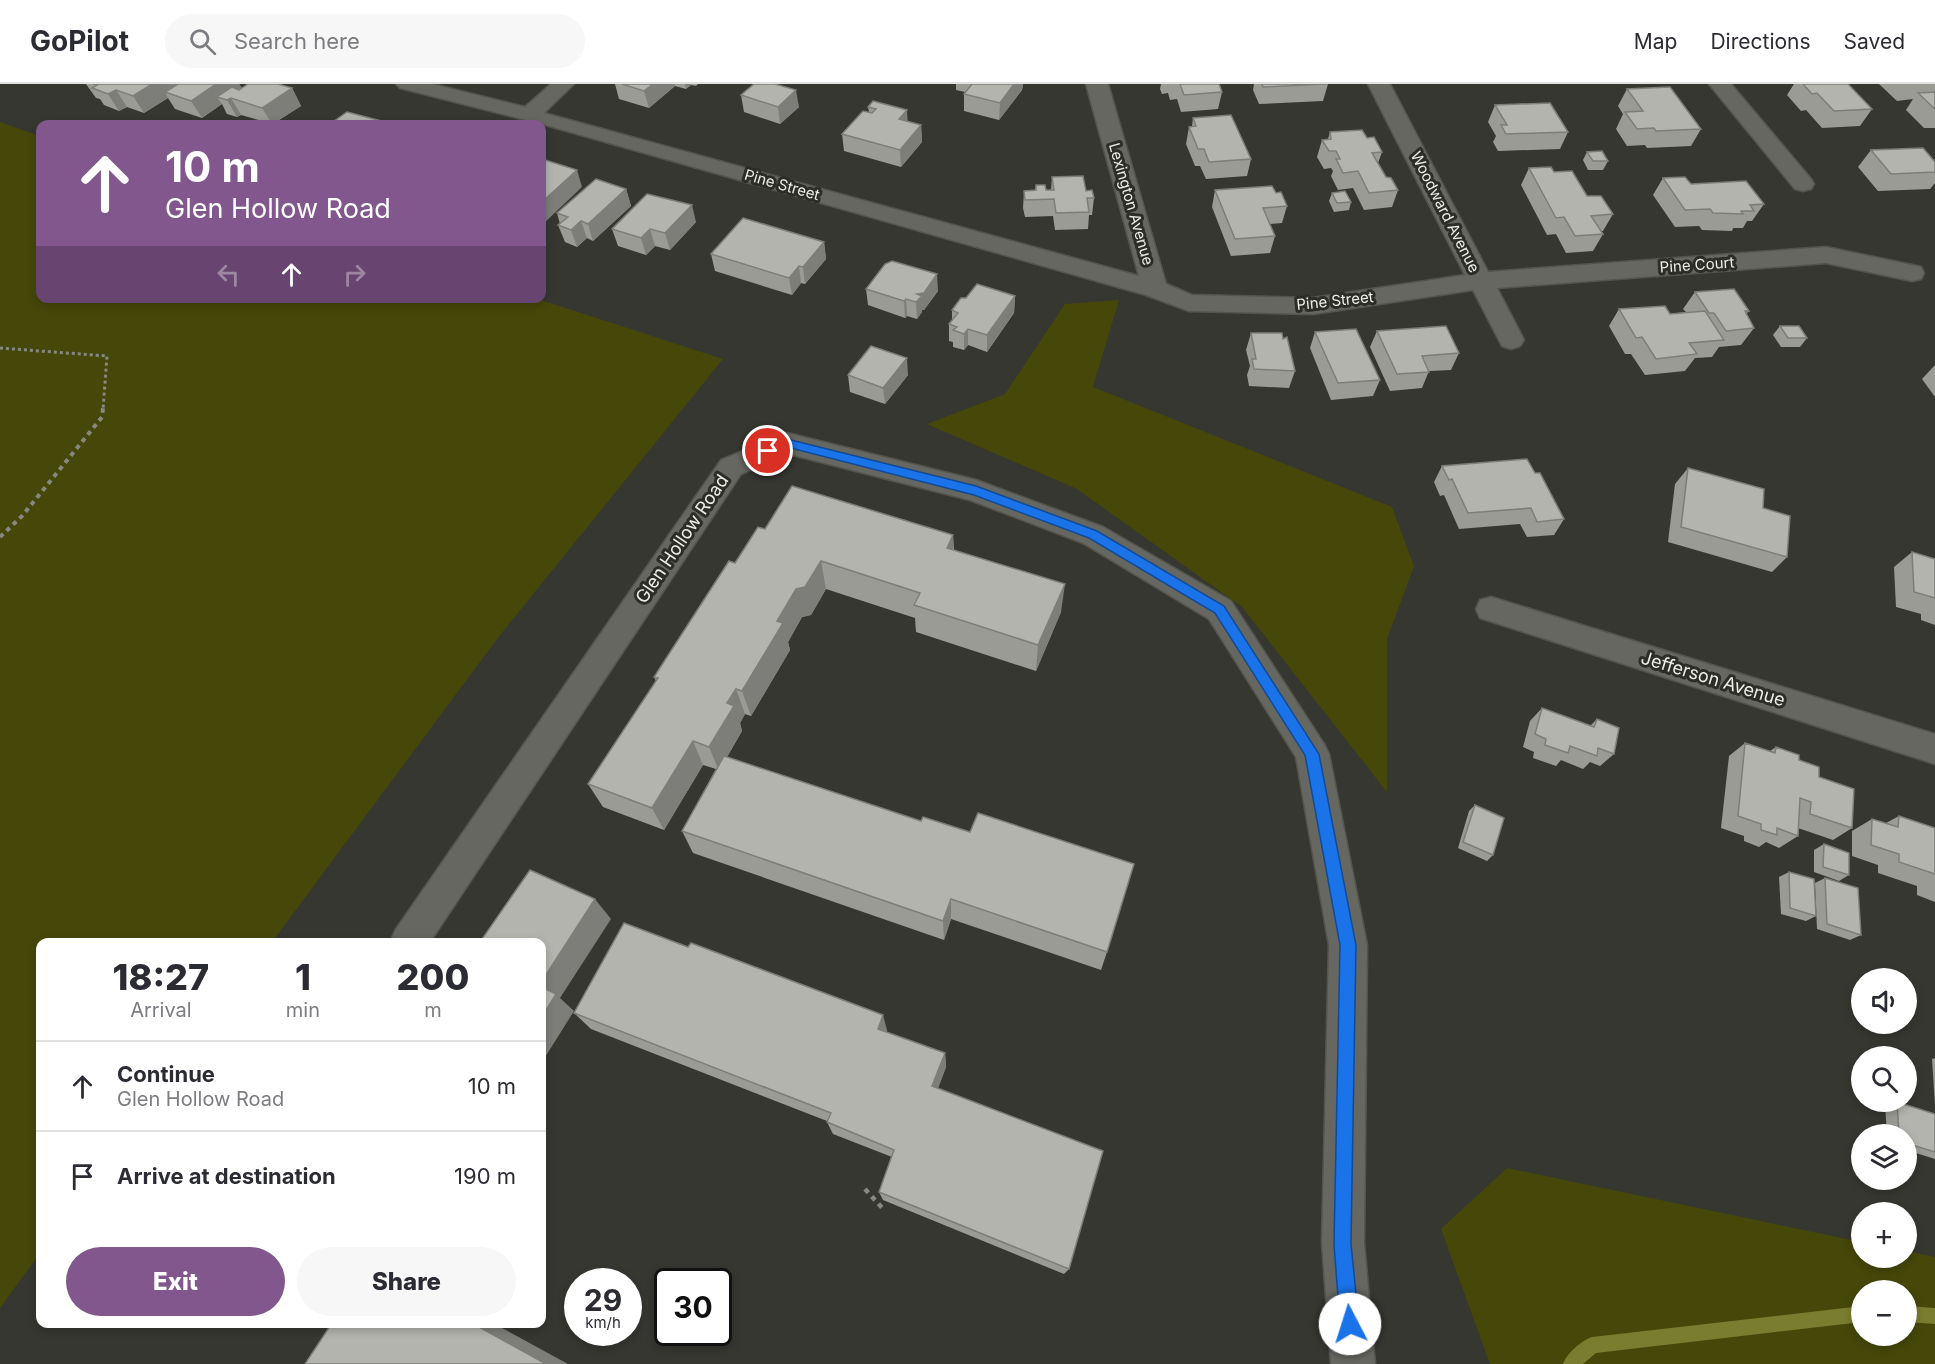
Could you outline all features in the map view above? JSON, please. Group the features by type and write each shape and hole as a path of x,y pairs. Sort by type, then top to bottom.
{"street":[{"name":"Pine Street","path":"407,84 529,114 1155,289"},
{"path":"529,114 562,84"},
{"name":"Lexington Avenue","path":"1097,84 1155,289 1189,303"},
{"name":"Woodward Avenue","path":"1379,84 1511,340"},
{"path":"1720,84 1803,184"},
{"name":"Pine Court","path":"1480,281 1826,255 1912,273"},
{"name":"Pine Street","path":"1189,303 1313,306 1480,281"},
{"name":"Glen Hollow Road","path":"411,938 731,467 787,443 976,491 1093,534 1220,610 1312,754 1348,945 1343,1244 1353,1364"},
{"name":"Jefferson Avenue","path":"1491,609 1935,749"}],"path":[{"path":"0,348 107,356 102,417 22,516 0,537"},
{"path":"865,1190 884,1210"}],"shaded area":[{"path":"0,122 36,135 36,303 546,302 723,359 497,639 275,938 36,938 36,1258 0,1308"},
{"path":"1119,300 1093,387 1392,507 1414,566 1387,639 1387,792 1242,607 1077,489 927,424 1005,394 1065,304"},
{"path":"1507,1168 1851,1240 1851,1268 1917,1268 1917,1253 1935,1257 1935,1364 1490,1364 1441,1229"}],"building":[{"path":"93,84 152,84 133,96 116,90 108,94 92,88 97,85"},
{"path":"178,84 216,84 191,101 165,92"},
{"path":"248,84 278,84 292,88 262,108 231,98 227,100 217,97 232,87 239,90"},
{"path":"622,84 653,84 644,91"},
{"path":"754,84 775,84 796,90 778,107 741,95"},
{"path":"972,84 1014,84 1000,103 964,94"},
{"path":"1180,84 1219,84 1222,92 1184,95"},
{"path":"1262,84 1327,84 1263,87"},
{"path":"1803,84 1848,84 1872,109 1834,111 1817,93 1812,94"},
{"path":"1670,87 1701,129 1656,131 1654,128 1637,129 1625,112 1643,111 1627,89"},
{"path":"1935,92 1935,109 1918,93"},
{"path":"873,101 907,110 899,119 921,125 900,150 842,134 863,111 872,113 876,109 868,107"},
{"path":"1550,103 1568,132 1506,134 1501,125 1507,125 1495,105"},
{"path":"347,112 378,120 336,120"},
{"path":"1231,115 1251,159 1209,162 1204,149 1198,149 1189,127 1196,126 1193,118"},
{"path":"1362,130 1367,138 1374,137 1382,152 1372,153 1386,177 1391,178 1398,190 1369,193 1358,171 1343,173 1336,159 1340,159 1336,151 1329,151 1322,140 1331,139 1330,132"},
{"path":"1923,148 1935,162 1935,172 1891,174 1871,150"},
{"path":"1602,151 1608,161 1593,161 1587,152"},
{"path":"546,160 577,170 546,198"},
{"path":"1551,167 1554,172 1572,171 1587,196 1601,196 1613,214 1591,216 1603,234 1575,236 1564,217 1556,218 1529,168"},
{"path":"1083,176 1086,191 1092,190 1094,198 1087,198 1089,212 1056,213 1054,199 1025,200 1024,191 1036,190 1036,185 1045,185 1046,190 1054,190 1052,177"},
{"path":"1685,177 1691,184 1746,181 1764,204 1750,205 1754,211 1741,211 1743,214 1713,213 1710,209 1685,210 1663,178"},
{"path":"596,179 626,189 588,224 581,221 571,230 558,225 568,217 557,213"},
{"path":"1272,186 1276,193 1281,192 1287,206 1263,208 1275,236 1235,239 1215,190"},
{"path":"1345,191 1351,202 1337,203 1332,193"},
{"path":"647,194 692,205 665,233 650,229 641,238 612,229"},
{"path":"743,218 824,242 803,267 799,266 789,278 711,254"},
{"path":"892,261 937,274 924,293 917,294 922,296 916,302 906,299 904,301 866,289 885,264"},
{"path":"977,284 1015,296 987,335 968,329 964,334 953,330 957,327 949,324 958,313 952,310 961,298 966,298"},
{"path":"1734,289 1749,311 1745,311 1754,328 1726,331 1714,313 1709,313 1695,292"},
{"path":"1665,306 1670,314 1705,311 1724,340 1689,343 1697,354 1656,359 1642,337 1636,338 1619,309"},
{"path":"1446,326 1459,353 1422,356 1429,372 1397,374 1377,331"},
{"path":"1780,326 1799,326 1807,338 1788,338"},
{"path":"1356,329 1380,380 1338,383 1315,332"},
{"path":"1251,333 1282,333 1283,339 1287,337 1295,371 1254,369 1252,359 1256,359"},
{"path":"871,346 907,358 883,388 848,375"},
{"path":"1527,459 1535,473 1540,473 1564,519 1537,522 1531,508 1468,513 1452,479 1449,480 1442,466"},
{"path":"1688,468 1764,489 1763,508 1790,516 1787,557 1681,527"},
{"path":"792,486 953,535 947,548 1065,584 1038,645 914,605 920,593 821,561 805,587 796,589 777,621 783,623 742,691 736,689 727,703 734,706 709,747 693,741 652,808 588,784 658,678 654,677 729,561 735,563 758,527 765,529"},
{"path":"1912,552 1935,559 1935,598 1914,592"},
{"path":"1542,708 1594,727 1597,719 1619,728 1614,754 1598,748 1597,756 1570,746 1568,753 1545,745 1546,739 1535,734"},
{"path":"1745,743 1775,753 1776,747 1799,755 1799,760 1819,767 1819,777 1854,789 1852,828 1810,814 1811,802 1800,798 1798,836 1777,828 1777,835 1761,830 1761,824 1738,816"},
{"path":"724,756 921,821 923,817 970,832 978,813 1134,864 1107,952 951,899 943,921 682,831"},
{"path":"1475,805 1504,818 1493,855 1463,842"},
{"path":"1899,816 1935,828 1935,874 1899,862 1899,854 1871,845 1872,819 1898,827"},
{"path":"1824,844 1849,853 1849,875 1823,867"},
{"path":"530,870 595,899 546,975 546,938 483,938"},
{"path":"1789,872 1814,879 1816,916 1790,908"},
{"path":"1825,878 1858,888 1861,935 1827,924"},
{"path":"624,923 688,947 691,943 883,1015 878,1029 945,1053 932,1086 1103,1151 1069,1269 879,1192 894,1150 827,1122 831,1113 574,1013"},
{"path":"546,989 556,994 546,1010"},
{"path":"1917,1108 1935,1114 1935,1152 1917,1146 1917,1124 1898,1124 1898,1112 1917,1112"},
{"path":"329,1328 481,1328 546,1364 305,1364"}],"waterway":[{"path":"1571,1364 1592,1345 1851,1315"},
{"path":"1917,1315 1935,1316"}],"route":[{"path":"768,451 787,443 976,491 1093,534 1220,610 1312,754 1348,945 1343,1244 1350,1324"}]}
